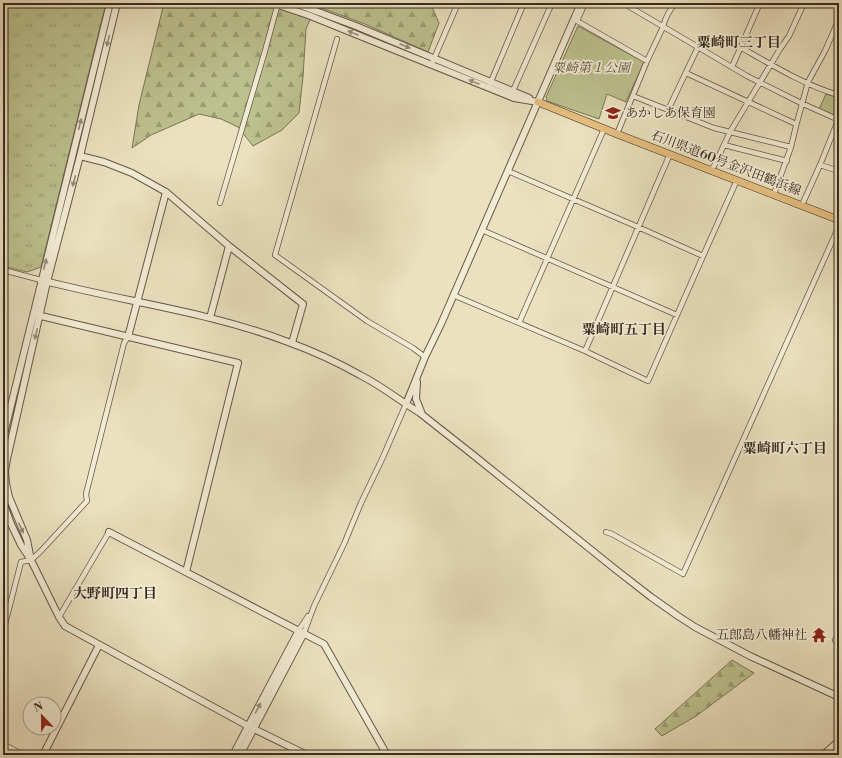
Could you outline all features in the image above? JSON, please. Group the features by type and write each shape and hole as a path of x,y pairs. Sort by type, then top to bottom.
{"main road":[{"name":"石川県道60号金沢田鶴浜線","path":"538,102 839,220"}],"street":[{"path":"31,560 27,540 9,498 5,471 44,281 110,3"},
{"path":"44,281 80,156 118,3"},
{"path":"294,3 303,4 356,26 488,88 538,102"},
{"path":"433,61 458,3"},
{"path":"488,88 524,3"},
{"path":"511,94 552,3"},
{"path":"233,755 251,727 314,606 344,544 581,3"},
{"path":"585,3 577,21 647,61"},
{"path":"623,3 629,5 663,27 760,83 839,119 802,205"},
{"path":"617,134 647,61 663,27 664,21 676,3"},
{"path":"732,67 760,3"},
{"path":"710,170 724,146 730,132 789,36 804,3"},
{"path":"220,204 265,51 276,4 491,81 511,94"},
{"path":"774,194 787,161 801,103 808,82 825,51 839,19"},
{"path":"337,39 275,255 367,321 413,348 425,357"},
{"path":"668,110 698,47"},
{"path":"740,48 819,88 839,95"},
{"path":"686,73 796,124"},
{"path":"633,96 714,128 791,147"},
{"path":"519,323 604,129"},
{"path":"724,146 787,161"},
{"path":"585,351 670,154"},
{"path":"80,156 104,162 132,173 166,192 230,246 303,304 292,344"},
{"path":"820,165 839,171"},
{"path":"508,171 703,256"},
{"path":"453,295 585,351 648,381 736,180"},
{"path":"3,632 21,562 31,560 49,544 87,502 86,494 124,343 128,337 136,301 166,192"},
{"path":"606,532 683,574 839,226"},
{"path":"482,230 677,315"},
{"path":"210,318 230,246"},
{"path":"3,270 44,281 210,318 246,328 317,354 361,375 423,415 615,569 678,616 750,656 839,697"},
{"path":"37,315 238,363 186,572"},
{"path":"3,438 37,315"},
{"path":"417,378 416,400 423,415"},
{"path":"3,502 21,545 31,560 59,617 65,626 251,727 307,755"},
{"path":"59,617 109,532 324,644 387,755"},
{"path":"839,635 835,640 839,643"},
{"path":"43,755 100,645"},
{"path":"240,755 251,727"},
{"path":"823,755 839,741"},
{"path":"3,746 4,745 23,755"}],"green space":[{"path":"3,3 106,3 41,267 27,272 3,266"},
{"path":"164,3 436,3 432,7 439,23 428,52 365,24 316,6 306,29 299,113 282,130 253,146 238,127 221,119 199,114 151,135 132,148 139,105"},
{"name":"粟崎第１公園","path":"578,26 644,62 626,102 607,94 599,119 547,101 546,97"},
{"path":"826,94 839,98 839,111 837,116 819,109"},
{"path":"732,660 754,673 696,716 662,736 655,729"}],"place":[{"name":"あかしあ保育園","path":"613,113"},
{"name":"五郎島八幡神社","path":"819,635"}],"district":[{"name":"粟崎町三丁目","path":"739,43"},
{"name":"粟崎町五丁目","path":"624,330"},
{"name":"粟崎町六丁目","path":"785,449"},
{"name":"大野町四丁目","path":"115,594"}]}
